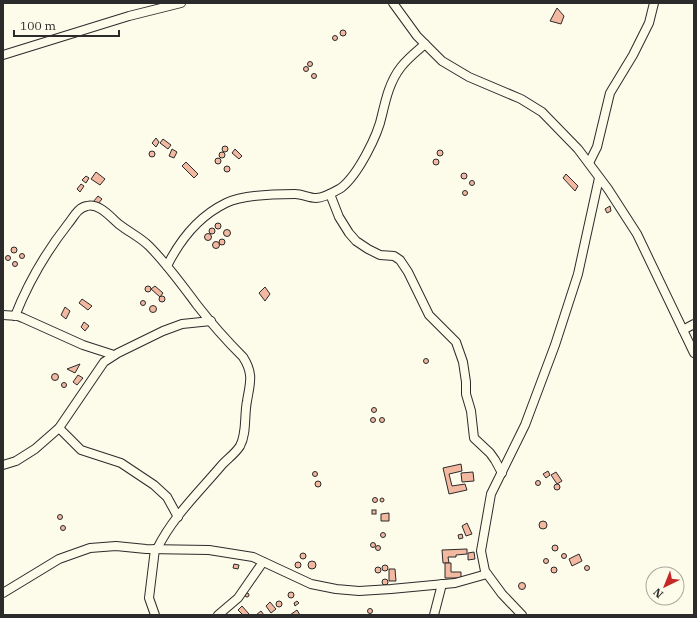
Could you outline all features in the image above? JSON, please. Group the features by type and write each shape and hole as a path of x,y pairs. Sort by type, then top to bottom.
{"street":[{"path":"3,55 129,16 181,3"},
{"path":"393,3 416,36 442,61 469,77 520,99 542,112 578,149 637,234 694,353"},
{"path":"589,163 597,147 610,93 637,49 649,23 654,3"},
{"path":"167,266 185,236 203,218 227,203 251,197 297,194 316,198 330,194 342,187 354,173 371,146 382,116 385,100 400,68 425,44"},
{"path":"522,615 502,594 485,570 481,551 491,494 525,425 568,306 578,274 599,178"},
{"path":"330,194 349,233 356,241 368,249 380,255 394,256 400,260 408,272 429,315 456,342 463,362 466,394 471,411 474,438 490,453 502,473"},
{"path":"15,316 45,257 77,212 88,205 96,205 125,229 148,244 186,288 197,305 243,357 249,366 250,383 245,412 244,436 239,447 225,461 178,517 156,549 149,598 155,615"},
{"path":"3,315 23,318 83,345 114,355"},
{"path":"3,465 16,461 35,449 59,428 104,362 114,355 131,345 170,328 182,324 211,321"},
{"path":"683,330 694,324"},
{"path":"59,428 81,450 106,457 120,463 154,485 167,497 178,517"},
{"path":"3,594 59,559 90,548 116,546 156,549 209,550 253,557 311,584 336,589 359,591 455,583 487,574"},
{"path":"218,615 238,598 264,562"},
{"path":"434,615 442,584"}],"building":[{"path":"557,8 564,16 561,24 550,21"},
{"path":"343,30 346,33 343,36 340,33"},
{"path":"333,36 337,36 337,40 333,40"},
{"path":"308,62 312,62 312,66 308,66"},
{"path":"306,66 309,69 306,72 303,69"},
{"path":"314,73 317,76 314,79 311,76"},
{"path":"156,138 159,142 156,147 152,143"},
{"path":"163,139 171,145 168,149 160,143"},
{"path":"225,146 228,149 225,152 222,149"},
{"path":"172,149 177,152 174,158 169,156"},
{"path":"235,149 242,156 239,159 232,153"},
{"path":"440,150 443,153 440,156 437,153"},
{"path":"152,151 155,154 152,157 149,154"},
{"path":"222,152 225,155 222,158 219,155"},
{"path":"218,158 221,161 218,164 215,161"},
{"path":"436,159 439,162 436,165 433,162"},
{"path":"186,162 198,174 194,178 182,166"},
{"path":"227,166 230,169 227,172 224,169"},
{"path":"96,172 105,179 100,185 91,179"},
{"path":"464,173 467,176 464,179 461,176"},
{"path":"566,174 578,186 575,191 563,178"},
{"path":"86,176 89,178 86,183 82,180"},
{"path":"472,180 475,183 472,186 469,183"},
{"path":"81,184 84,186 80,192 77,189"},
{"path":"465,190 468,193 465,196 462,193"},
{"path":"98,196 102,199 97,205 93,202"},
{"path":"610,206 611,211 607,213 605,209"},
{"path":"218,223 221,226 218,229 215,226"},
{"path":"212,228 215,231 212,234 209,231"},
{"path":"227,230 230,233 227,236 224,233"},
{"path":"208,234 211,237 208,240 205,237"},
{"path":"222,239 225,242 222,245 219,242"},
{"path":"216,242 219,245 216,248 213,245"},
{"path":"14,247 17,250 14,253 11,250"},
{"path":"20,254 24,254 24,258 20,258"},
{"path":"8,255 11,258 8,261 5,258"},
{"path":"15,261 18,264 15,267 12,264"},
{"path":"148,286 151,289 148,292 145,289"},
{"path":"155,286 163,293 160,297 151,289"},
{"path":"265,287 270,294 265,301 259,293"},
{"path":"162,296 165,299 162,302 159,299"},
{"path":"82,299 92,306 88,310 79,303"},
{"path":"141,301 145,301 145,305 141,305"},
{"path":"153,306 156,309 153,312 150,309"},
{"path":"65,307 70,311 66,319 61,315"},
{"path":"84,322 89,326 85,331 81,327"},
{"path":"426,358 429,361 426,364 423,361"},
{"path":"80,364 75,373 67,369"},
{"path":"55,374 58,377 55,380 52,377"},
{"path":"78,375 83,378 77,385 73,382"},
{"path":"62,383 66,383 66,387 62,387"},
{"path":"374,407 377,410 374,413 371,410"},
{"path":"373,417 376,420 373,423 370,420"},
{"path":"380,418 384,418 384,422 380,422"},
{"path":"461,464 462,471 449,474 452,486 465,484 467,490 449,494 443,468"},
{"path":"548,471 550,475 546,478 543,474"},
{"path":"313,472 317,472 317,476 313,476"},
{"path":"473,472 474,481 462,482 461,473"},
{"path":"556,472 562,481 557,484 551,475"},
{"path":"538,480 541,483 538,486 535,483"},
{"path":"318,481 321,484 318,487 315,484"},
{"path":"557,484 560,487 557,490 554,487"},
{"path":"375,497 378,500 375,503 372,500"},
{"path":"380,498 384,498 384,502 380,502"},
{"path":"372,510 376,510 376,514 372,514"},
{"path":"389,513 389,521 381,521 381,514"},
{"path":"60,514 63,517 60,520 57,517"},
{"path":"543,521 546,522 546,528 543,529 540,528 539,525 540,522"},
{"path":"467,523 472,534 466,536 462,526"},
{"path":"63,525 66,528 63,531 60,528"},
{"path":"383,532 386,535 383,538 380,535"},
{"path":"462,534 463,538 459,539 458,535"},
{"path":"373,542 376,545 373,548 370,545"},
{"path":"378,545 381,548 378,551 375,548"},
{"path":"555,545 558,548 555,551 552,548"},
{"path":"467,549 467,554 456,555 456,557 448,557 449,563 443,563 442,550"},
{"path":"474,552 475,559 468,560 468,553"},
{"path":"303,553 306,556 303,559 300,556"},
{"path":"564,553 567,556 564,559 561,556"},
{"path":"579,554 582,561 572,566 569,559"},
{"path":"546,558 549,561 546,564 543,561"},
{"path":"312,561 315,562 315,568 312,569 309,568 308,565 309,562"},
{"path":"298,562 301,565 298,568 295,565"},
{"path":"445,563 451,563 451,572 461,572 461,578 445,578"},
{"path":"234,564 239,565 238,569 233,568"},
{"path":"385,565 388,568 385,571 382,568"},
{"path":"587,565 590,568 587,571 584,568"},
{"path":"378,567 381,570 378,573 375,570"},
{"path":"554,567 557,570 554,573 551,570"},
{"path":"389,569 395,569 396,581 389,581"},
{"path":"385,579 388,582 385,585 382,582"},
{"path":"522,583 525,586 522,589 519,586"},
{"path":"291,592 294,595 291,598 288,595"},
{"path":"245,593 249,593 249,597 245,597"},
{"path":"279,601 282,604 279,607 276,604"},
{"path":"297,601 299,603 295,606 294,603"},
{"path":"270,602 276,609 271,613 266,606"},
{"path":"242,606 249,614 248,615 243,615 238,610"},
{"path":"370,608 373,611 370,614 367,611"},
{"path":"297,610 300,615 290,615"},
{"path":"261,611 264,615 256,615"}]}
